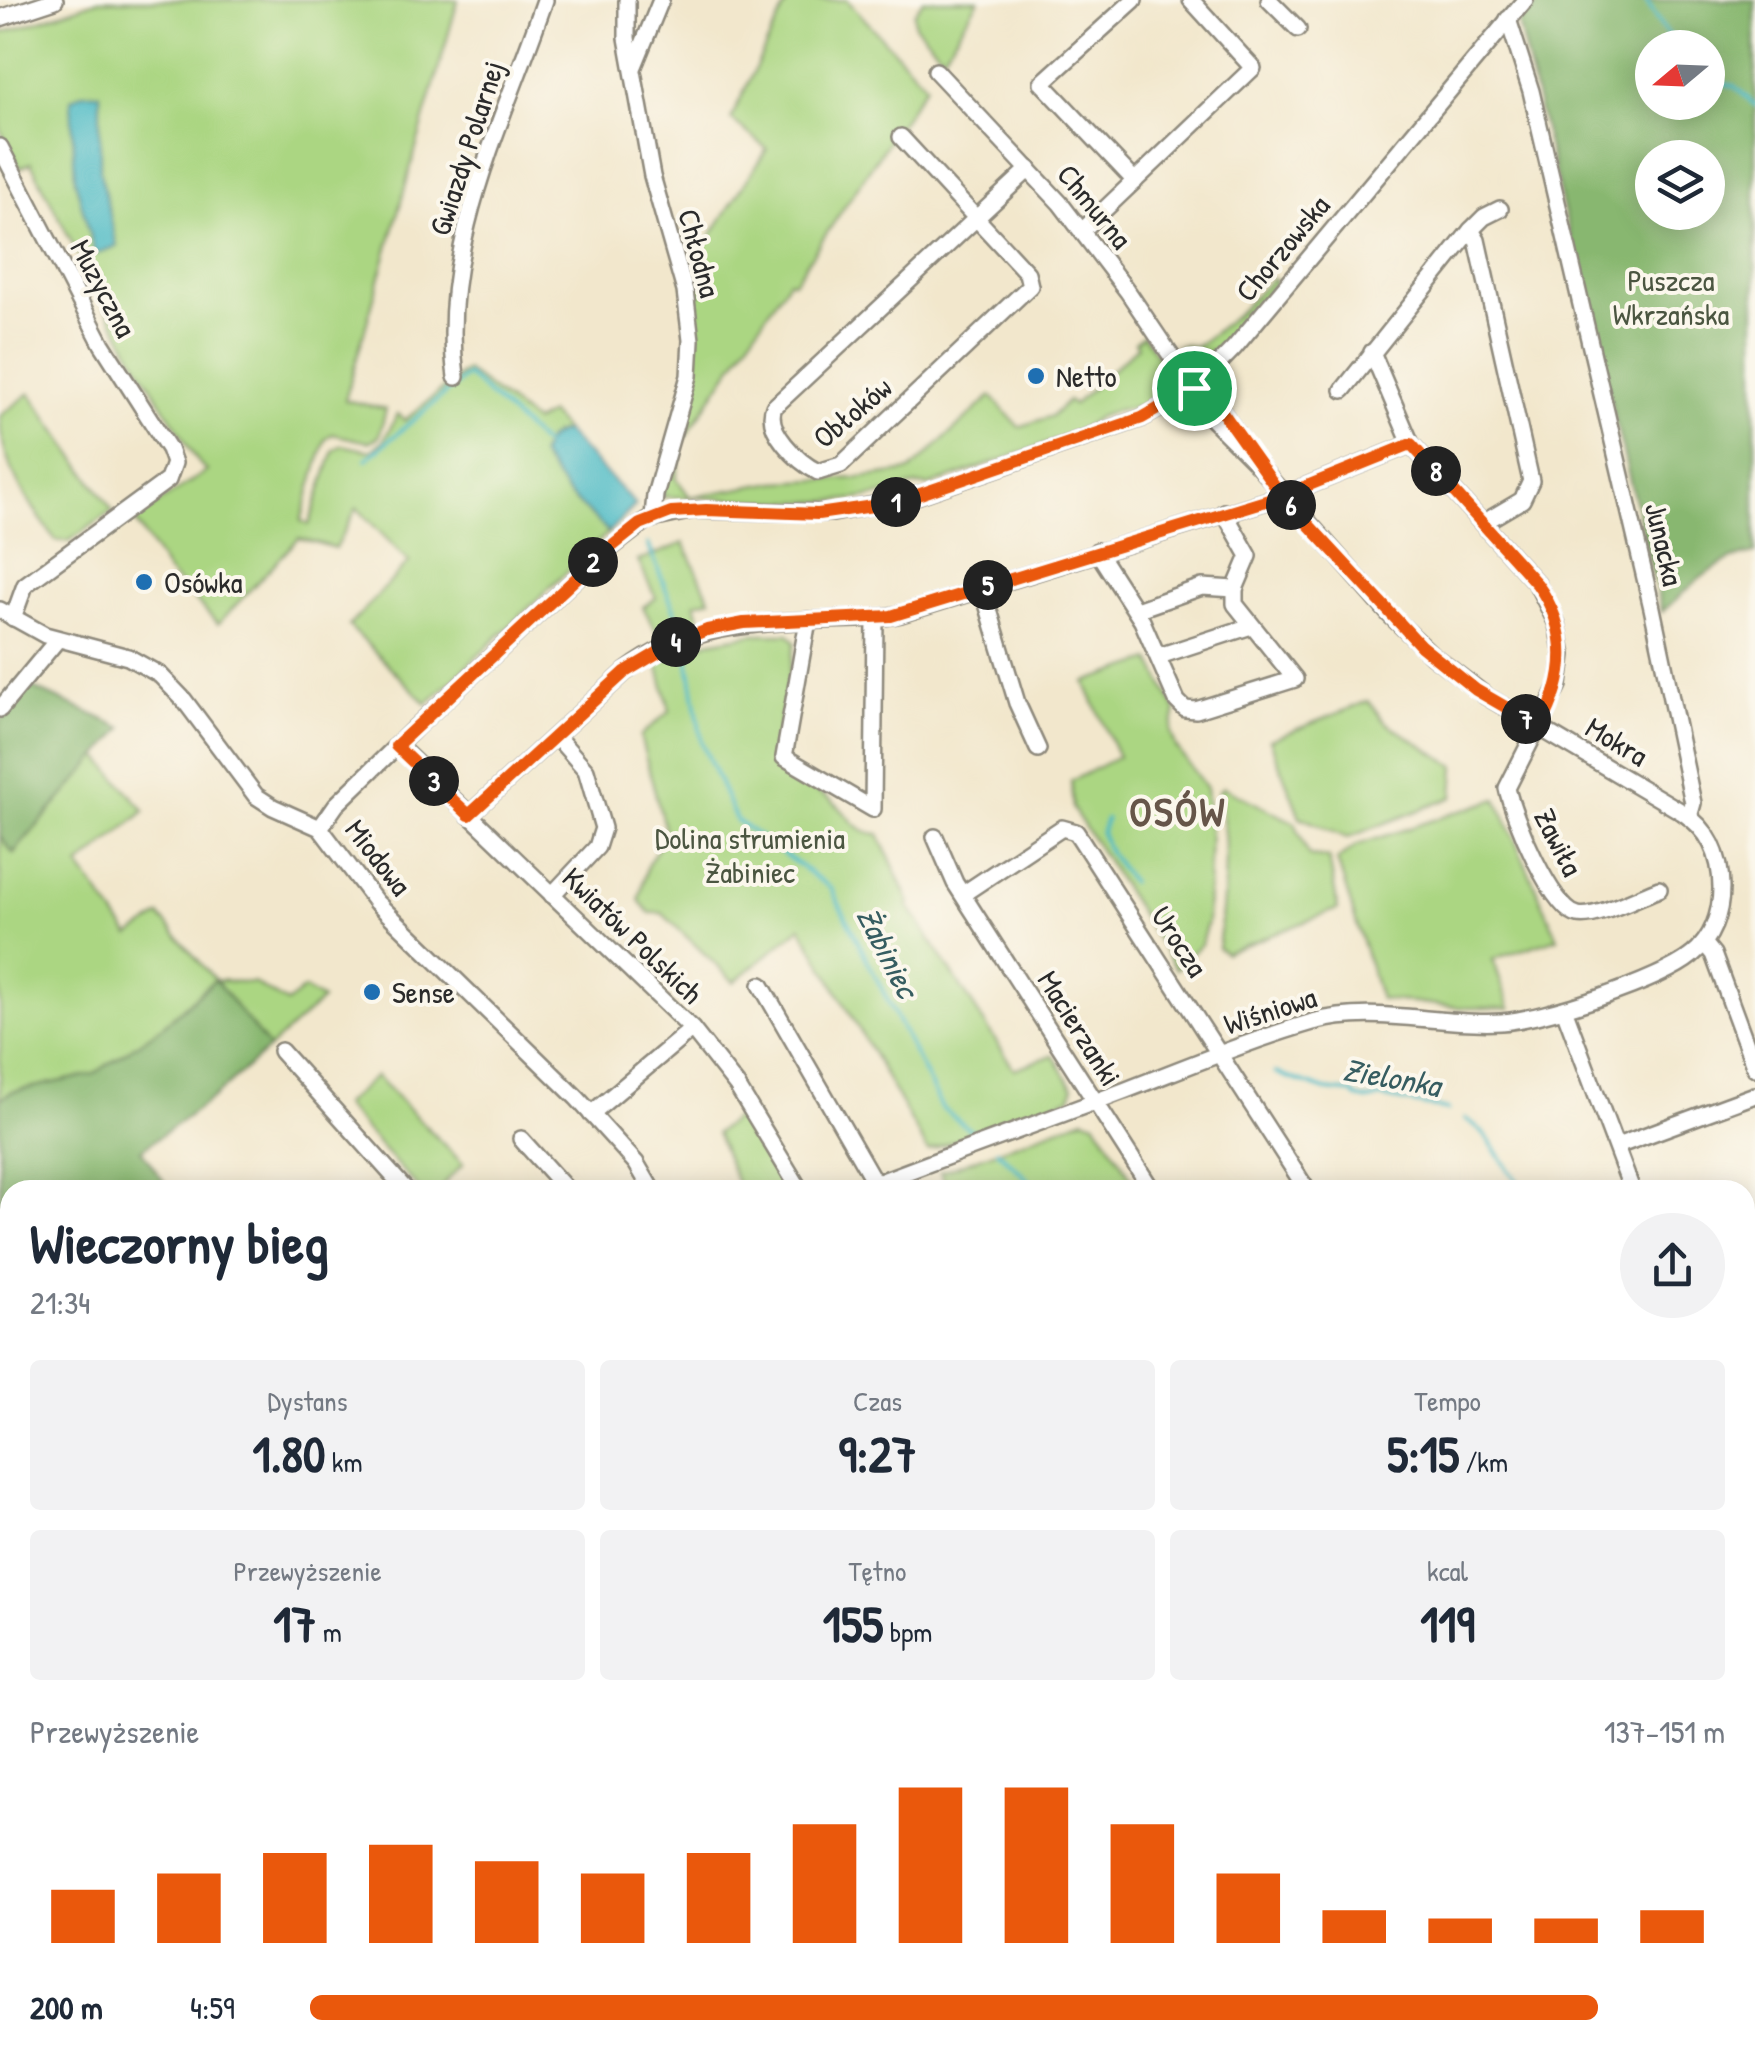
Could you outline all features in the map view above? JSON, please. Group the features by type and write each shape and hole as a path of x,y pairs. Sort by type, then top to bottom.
{"street":[{"path":"0,18 55,0"},
{"name":"Gwiazdy Polarnej","path":"456,376 453,317 464,238 496,134 545,0"},
{"name":"Chłodna","path":"627,0 627,38 652,176 685,291 692,340 688,376 654,496 652,517"},
{"path":"634,67 660,0"},
{"path":"1134,0 1042,83 1134,182"},
{"path":"1082,231 1254,68 1191,0"},
{"path":"1269,0 1298,29"},
{"name":"Chorzowska","path":"320,828 336,804 396,746 600,556 632,528 652,517 694,510 833,513 894,503 1142,418 1194,388 1234,348 1525,0"},
{"name":"Junacka","path":"1508,19 1531,91 1656,629 1693,803 1689,817 1710,840 1721,875 1720,908 1704,943"},
{"name":"Chmurna","path":"936,71 1082,231 1194,388"},
{"name":"Obłoków","path":"900,137 975,218 1027,273 1031,281 1028,290 841,466 826,472 811,469 776,432 770,420 772,410 975,218 1029,169"},
{"name":"Muzyczna","path":"0,147 102,344 170,448 174,463 168,480 25,585 7,614"},
{"path":"1343,390 1471,230 1500,209"},
{"path":"1471,230 1481,258 1531,481 1522,500 1482,523"},
{"name":"Zawiła","path":"1372,352 1411,444 1537,584 1558,624 1562,673 1552,704 1507,788 1517,822 1564,908 1576,915 1587,916 1659,889"},
{"name":"Mokra","path":"1194,388 1204,410 1421,646 1476,690 1689,817"},
{"path":"469,815 625,672 667,646 707,630 744,623 900,614 1282,496 1411,444"},
{"path":"1097,551 1136,610 1177,701 1185,710 1295,679 1236,608 1235,589 1248,561 1248,551 1224,512"},
{"path":"982,587 1017,703 1038,750"},
{"path":"1136,610 1202,588 1235,589"},
{"name":"Miodowa","path":"7,614 58,639 128,657 153,670 179,694 256,796 320,828 383,910 516,1036 636,1163 646,1180"},
{"path":"808,620 784,757 873,817 875,618"},
{"path":"1158,656 1251,626"},
{"path":"0,708 58,639"},
{"path":"552,895 597,847 603,828 586,770 556,736"},
{"name":"Kwiatów Polskich","path":"396,746 692,1029 738,1086 794,1180"},
{"name":"Urocza","path":"962,894 1067,827 1076,832 1301,1180"},
{"name":"Macierzanki","path":"935,837 962,894 1145,1180"},
{"path":"1704,943 1713,954 1755,1068"},
{"name":"Wiśniowa","path":"896,1180 1291,1029 1344,1016 1379,1014 1486,1022 1526,1019 1564,1009 1674,966 1690,958 1704,943"},
{"path":"762,985 874,1180"},
{"path":"1564,1009 1629,1180"},
{"path":"590,1114 692,1029"},
{"path":"281,1051 397,1180"},
{"path":"1617,1146 1755,1095"},
{"path":"520,1139 559,1180"}],"green space":[{"path":"99,0 458,0 345,400 386,409 379,437 368,442 332,434 325,440 301,521 309,525 334,450 342,445 371,451 383,441 398,414 405,420 466,370 534,422 550,414 565,431 554,434 567,493 609,532 427,704 349,626 409,562 357,508 335,548 299,538 218,624 167,571 134,519 207,471 137,363 31,163 20,168 0,129 0,34"},
{"path":"788,0 847,0 926,85 794,282 789,280 669,462 694,369 685,276 767,149 731,119"},
{"path":"923,0 979,0 943,56 915,25 914,13"},
{"name":"Puszcza Wkrzańska","path":"1542,0 1755,0 1755,553 1716,567 1662,612 1518,23"},
{"path":"1272,278 1276,282 1202,367 1189,368 1176,348 1196,347 1238,313"},
{"path":"1143,335 1175,382 1167,399 1117,410 1098,417 1074,434 929,486 822,502 690,497 775,482 910,471 991,396 1019,427 1052,416 1068,401 1073,405 1138,346 1135,342"},
{"path":"30,393 113,511 69,541 56,541 18,482 5,451 0,416"},
{"path":"681,455 676,478 690,497 663,497 663,483"},
{"path":"684,543 710,599 695,603 700,620 659,636 643,607 656,598 638,561"},
{"name":"Dolina strumienia Żabiniec","path":"753,634 788,634 795,642 772,768 828,798 859,827 879,834 908,905 1014,1069 1053,1055 1073,1088 1071,1097 928,1151 801,927 734,982 662,913 650,913 639,900 647,866 666,834 640,736 670,711 658,663 708,642"},
{"path":"1151,660 1176,711 1171,733 1176,747 1206,788 1210,831 1207,922 1201,944 1176,969 1073,809 1071,781 1118,757 1085,682"},
{"path":"31,687 123,728 13,853 0,836 0,721"},
{"path":"1368,701 1385,722 1455,766 1453,797 1347,838 1300,817 1270,740"},
{"path":"98,756 145,811 79,866 130,936 160,916 215,980 254,983 287,1003 304,989 322,1000 269,1048 214,980 159,1029 94,1075 11,1092 0,1099 0,836 14,853"},
{"path":"1223,787 1295,823 1309,856 1329,858 1338,909 1225,953 1218,948 1225,850 1218,792"},
{"path":"1497,799 1558,938 1493,959 1510,1008 1380,999 1337,860 1357,845"},
{"path":"215,980 269,1048 214,1097 141,1150 163,1180 0,1180 0,1099 11,1092 94,1074 159,1029"},
{"path":"376,1076 463,1164 448,1180 411,1180 343,1105"},
{"path":"741,1114 779,1180 736,1180 716,1133"},
{"path":"1084,1118 1096,1122 1133,1180 944,1180 940,1172"}],"water":[{"path":"82,93 100,93 100,172 117,246 95,254 75,180 71,99"},
{"path":"565,431 636,505 609,532 567,493 540,456 548,439"}],"waterway":[{"path":"1646,0 1665,30"},
{"path":"1725,84 1734,86 1755,105"},
{"name":"Żabiniec","path":"367,459 467,375 544,445"},
{"name":"Żabiniec","path":"648,544 682,629"},
{"name":"Żabiniec","path":"686,645 702,743 736,820 831,888 942,1108 973,1132"},
{"path":"1106,819 1101,833 1109,852 1131,882"},
{"name":"Zielonka","path":"1275,1073 1370,1100 1380,1097 1448,1110"},
{"name":"Zielonka","path":"1465,1119 1482,1132 1516,1180"},
{"name":"Żabiniec","path":"997,1150 1028,1180"}],"place":[{"name":"Netto","path":"1036,376"},
{"name":"Osówka","path":"144,582"},
{"name":"Sense","path":"372,992"}],"district":[{"name":"OSÓW","path":"1178,811"}],"route":[{"path":"1194,388 1142,418 894,503 833,513 694,510 652,517 632,528 600,556 396,746 469,815 625,672 649,655 707,630 744,623 891,616 1282,496 1421,646 1476,690 1540,727 1556,694 1563,664 1558,624 1549,604 1537,584 1411,444 1282,496 1218,406 1194,388"}]}
